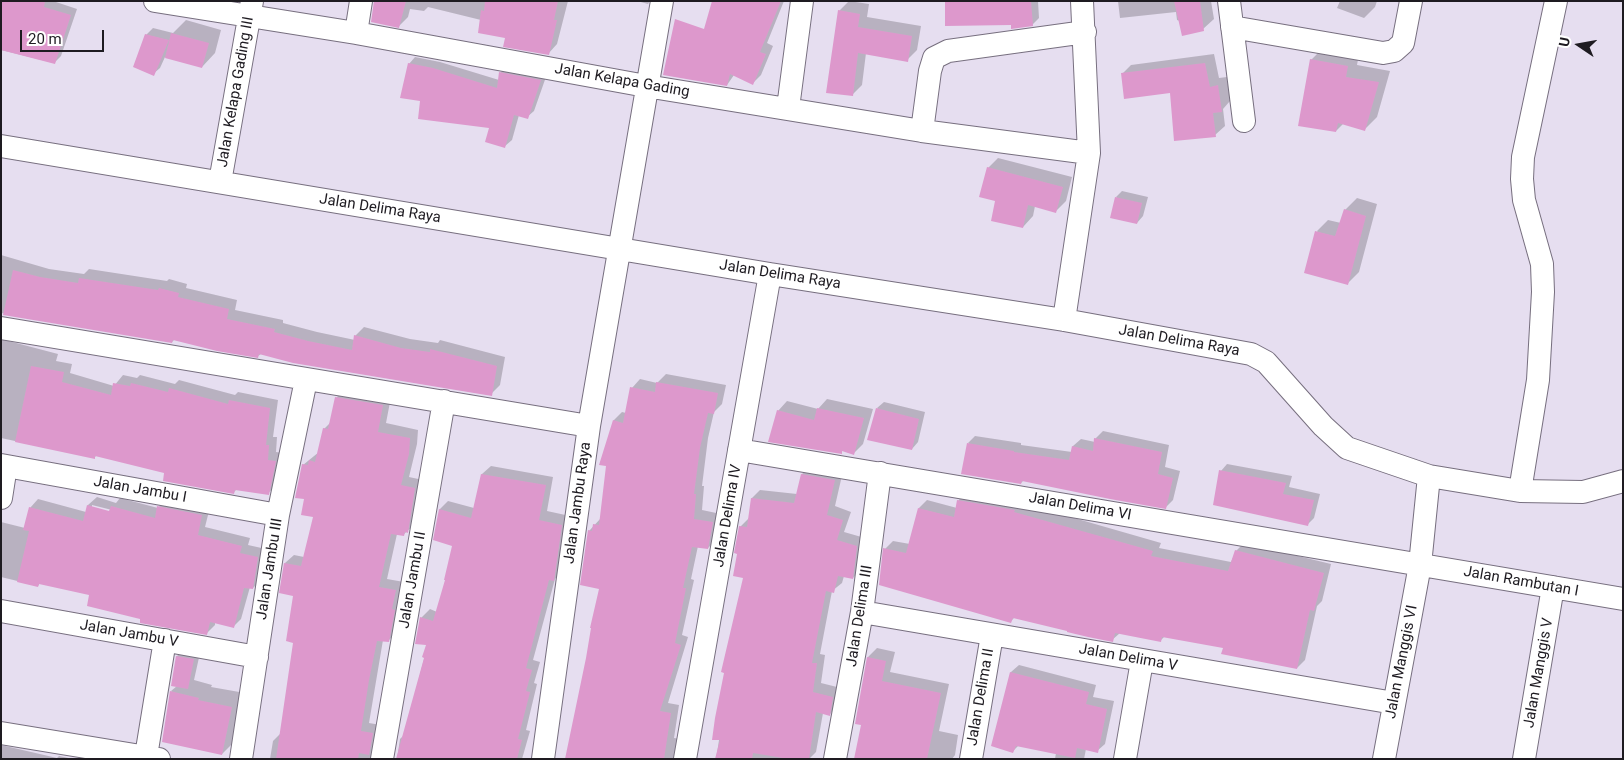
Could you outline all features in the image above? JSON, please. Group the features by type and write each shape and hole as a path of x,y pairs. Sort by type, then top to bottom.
{"street":[{"name":"Jalan Kelapa Gading","path":"156,1 251,8 356,33 646,86 922,131 1089,153"},
{"path":"356,33 362,1"},
{"name":"Jalan Jambu Raya","path":"543,759 588,426 662,1"},
{"path":"788,108 802,1"},
{"path":"1064,320 1089,153 1085,32 1082,1"},
{"path":"1229,1 1244,121"},
{"path":"1232,27 1382,54 1394,51 1403,43 1411,1"},
{"path":"1520,491 1538,380 1543,292 1542,264 1524,200 1522,179 1523,157 1556,1"},
{"name":"Jalan Kelapa Gading III","path":"220,182 251,8"},
{"path":"922,131 930,71 934,58 948,51 1085,32"},
{"name":"Jalan Delima Raya","path":"1,146 770,274 1064,320 1251,354 1266,362 1311,413 1347,448 1429,476 1520,491 1583,492 1623,481"},
{"name":"Jalan Delima IV","path":"685,759 770,274"},
{"path":"1,328 588,426"},
{"name":"Jalan Jambu III","path":"241,759 278,515 306,380"},
{"name":"Jalan Jambu II","path":"382,759 444,401"},
{"name":"Jalan Delima VI","path":"739,450 1420,565"},
{"path":"1,498 4,466"},
{"name":"Jalan Jambu I","path":"4,466 278,515"},
{"name":"Jalan Delima III","path":"835,759 862,612 880,473"},
{"path":"1420,565 1429,476"},
{"name":"Jalan Rambutan I","path":"1420,565 1623,599"},
{"name":"Jalan Manggis VI","path":"1384,759 1420,565"},
{"name":"Jalan Manggis V","path":"1524,759 1554,587"},
{"name":"Jalan Jambu V","path":"1,611 257,656"},
{"name":"Jalan Delima V","path":"862,612 1394,703"},
{"name":"Jalan Delima II","path":"971,759 992,635"},
{"path":"1,733 152,758 165,640"},
{"path":"1125,759 1142,660"}],"building":[{"path":"1,1 45,1 44,7 71,15 55,64 1,50"},
{"path":"374,1 406,1 399,28 371,22"},
{"path":"485,1 558,1 554,20 557,20 549,55 503,47 505,38 478,33 481,10 484,11"},
{"path":"712,1 781,1 760,52 766,54 753,85 730,74 727,86 663,75 675,19 704,29"},
{"path":"945,1 1031,1 1033,26 1011,29 1011,25 945,26"},
{"path":"1174,1 1200,1 1204,31 1182,36"},
{"path":"838,10 860,14 858,27 912,36 908,62 858,53 853,96 826,93"},
{"path":"171,33 209,43 202,68 165,58"},
{"path":"145,34 169,40 154,76 133,67"},
{"path":"1310,59 1348,66 1346,77 1379,82 1365,131 1338,123 1336,132 1298,126"},
{"path":"408,63 433,68 497,88 499,72 541,80 528,119 514,115 505,148 485,142 489,128 418,119 420,101 400,98"},
{"path":"1205,63 1210,87 1218,85 1222,112 1213,113 1216,137 1174,141 1170,93 1124,99 1121,73"},
{"path":"987,167 1063,187 1056,213 1028,205 1023,228 991,221 995,201 979,197"},
{"path":"1115,197 1142,203 1137,224 1110,218"},
{"path":"1344,209 1366,216 1348,285 1304,273 1315,231 1335,236"},
{"path":"13,270 40,277 78,283 79,278 158,290 159,288 179,293 178,297 229,309 227,319 275,329 274,332 308,341 352,350 354,335 401,348 430,352 430,349 497,366 492,396 293,363 259,354 258,358 217,351 173,340 172,343 3,315"},
{"path":"31,366 64,372 62,382 111,395 113,383 130,386 131,383 168,392 169,388 228,404 229,400 270,408 266,445 269,445 268,460 276,461 269,495 235,490 234,494 163,481 164,473 95,456 95,459 15,442"},
{"path":"656,382 718,393 714,414 708,413 700,448 694,494 696,494 694,519 713,522 708,549 692,547 683,588 686,588 675,643 681,645 660,711 671,713 664,759 565,759 599,589 580,585 588,530 592,531 593,524 599,525 606,466 599,465 613,420 623,423 630,387 655,392"},
{"path":"335,397 383,405 378,432 410,438 409,454 401,485 415,488 408,533 405,532 404,536 391,534 379,587 396,590 392,609 395,610 389,642 377,641 369,680 361,731 373,733 369,755 359,753 358,759 276,759 293,643 286,641 293,596 279,593 284,563 301,566 313,517 301,515 304,499 295,498 302,464 308,465 309,460 315,462 323,428 328,429"},
{"path":"817,408 864,418 854,455 842,451 842,454 768,442 777,410 814,420"},
{"path":"876,408 919,419 912,450 867,440"},
{"path":"1094,438 1162,452 1158,474 1173,478 1166,509 1022,481 1021,484 961,474 967,443 1069,460 1072,446 1093,451"},
{"path":"1219,470 1286,483 1283,494 1314,500 1308,526 1213,505"},
{"path":"481,474 546,485 539,520 562,525 554,581 549,580 526,668 532,670 526,691 530,692 518,739 522,740 517,759 396,759 424,658 422,657 426,645 415,644 420,617 433,621 445,580 452,546 433,540 439,509 471,518"},
{"path":"801,474 835,480 827,515 843,520 837,540 857,546 853,579 838,576 834,593 826,591 812,663 817,663 813,692 833,697 830,716 816,712 809,759 789,759 753,753 752,759 715,759 720,740 712,740 724,673 721,672 743,578 733,576 737,554 734,553 739,526 747,527 751,498 794,503"},
{"path":"957,500 1015,510 1014,512 1153,551 1151,556 1228,571 1235,550 1324,573 1314,611 1310,610 1297,669 1221,654 1223,648 1162,637 1161,642 1115,633 1113,642 1013,618 1011,623 879,585 883,548 906,553 918,508 954,517"},
{"path":"87,505 109,511 111,506 155,518 157,506 202,515 198,535 242,546 240,553 258,557 253,589 244,588 234,628 210,622 207,635 140,623 140,619 87,606 89,595 39,584 38,587 17,582 29,531 23,530 29,507 83,521"},
{"path":"176,656 194,659 188,689 171,686"},
{"path":"867,657 886,661 882,681 941,693 927,759 854,759 861,725 855,724"},
{"path":"1010,672 1089,692 1086,704 1107,709 1098,753 1077,748 1075,758 1016,746 1013,753 991,746"},
{"path":"170,691 199,698 198,700 232,707 222,755 162,742"}]}
